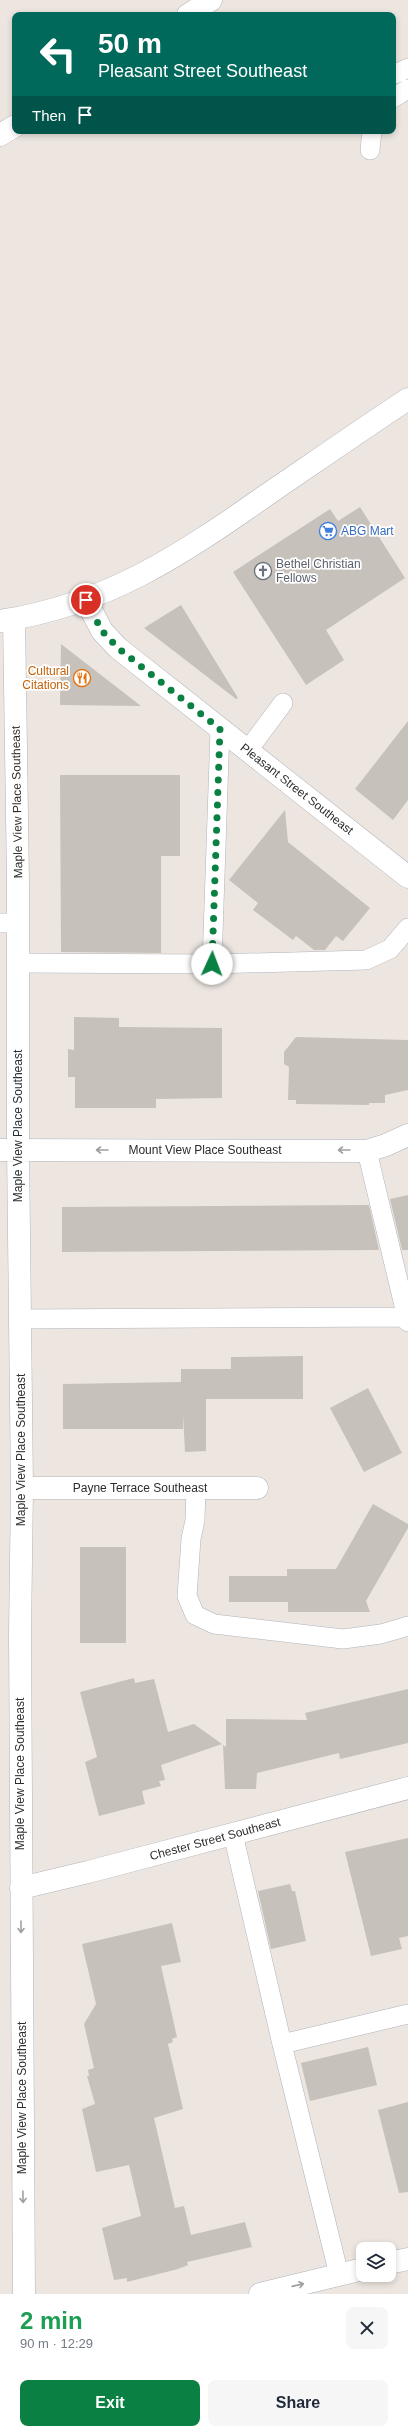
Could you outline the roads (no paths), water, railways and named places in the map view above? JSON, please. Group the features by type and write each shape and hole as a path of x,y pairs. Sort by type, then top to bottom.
{"street":[{"path":"193,12 211,0"},
{"path":"0,136 12,128"},
{"path":"7,620 59,610 134,580 213,533 408,399"},
{"name":"Pleasant Street Southeast","path":"86,600 99,626 118,648 408,877"},
{"name":"Maple View Place Southeast","path":"7,620 9,923 18,963 9,1149 19,1319 22,1488 20,1634 24,2287"},
{"name":"Mount View Place Southeast","path":"9,1149 367,1150 386,1145 408,1135"},
{"name":"Payne Terrace Southeast","path":"22,1488 257,1488"},
{"name":"Chester Street Southeast","path":"21,1888 408,1788"},
{"path":"396,2261 408,2258"},
{"path":"260,2294 356,2271"}],"lane":[{"path":"396,74 408,68"},
{"path":"396,96 408,89"},
{"path":"370,150 372,134"},
{"path":"248,750 283,703"},
{"path":"212,964 220,729"},
{"path":"18,963 212,964 366,960 390,949 408,928"},
{"path":"19,1319 407,1320 367,1150"},
{"path":"196,1488 195,1520 191,1539 187,1596 195,1615 214,1624 309,1637 343,1639 381,1634 408,1626"},
{"path":"232,1834 339,2275"},
{"path":"282,2044 408,2014"}],"place":[{"name":"ABG Mart","path":"328,531"},
{"name":"Bethel Christian Fellows","path":"263,571"},
{"name":"Cultural Citations","path":"82,678"}]}
